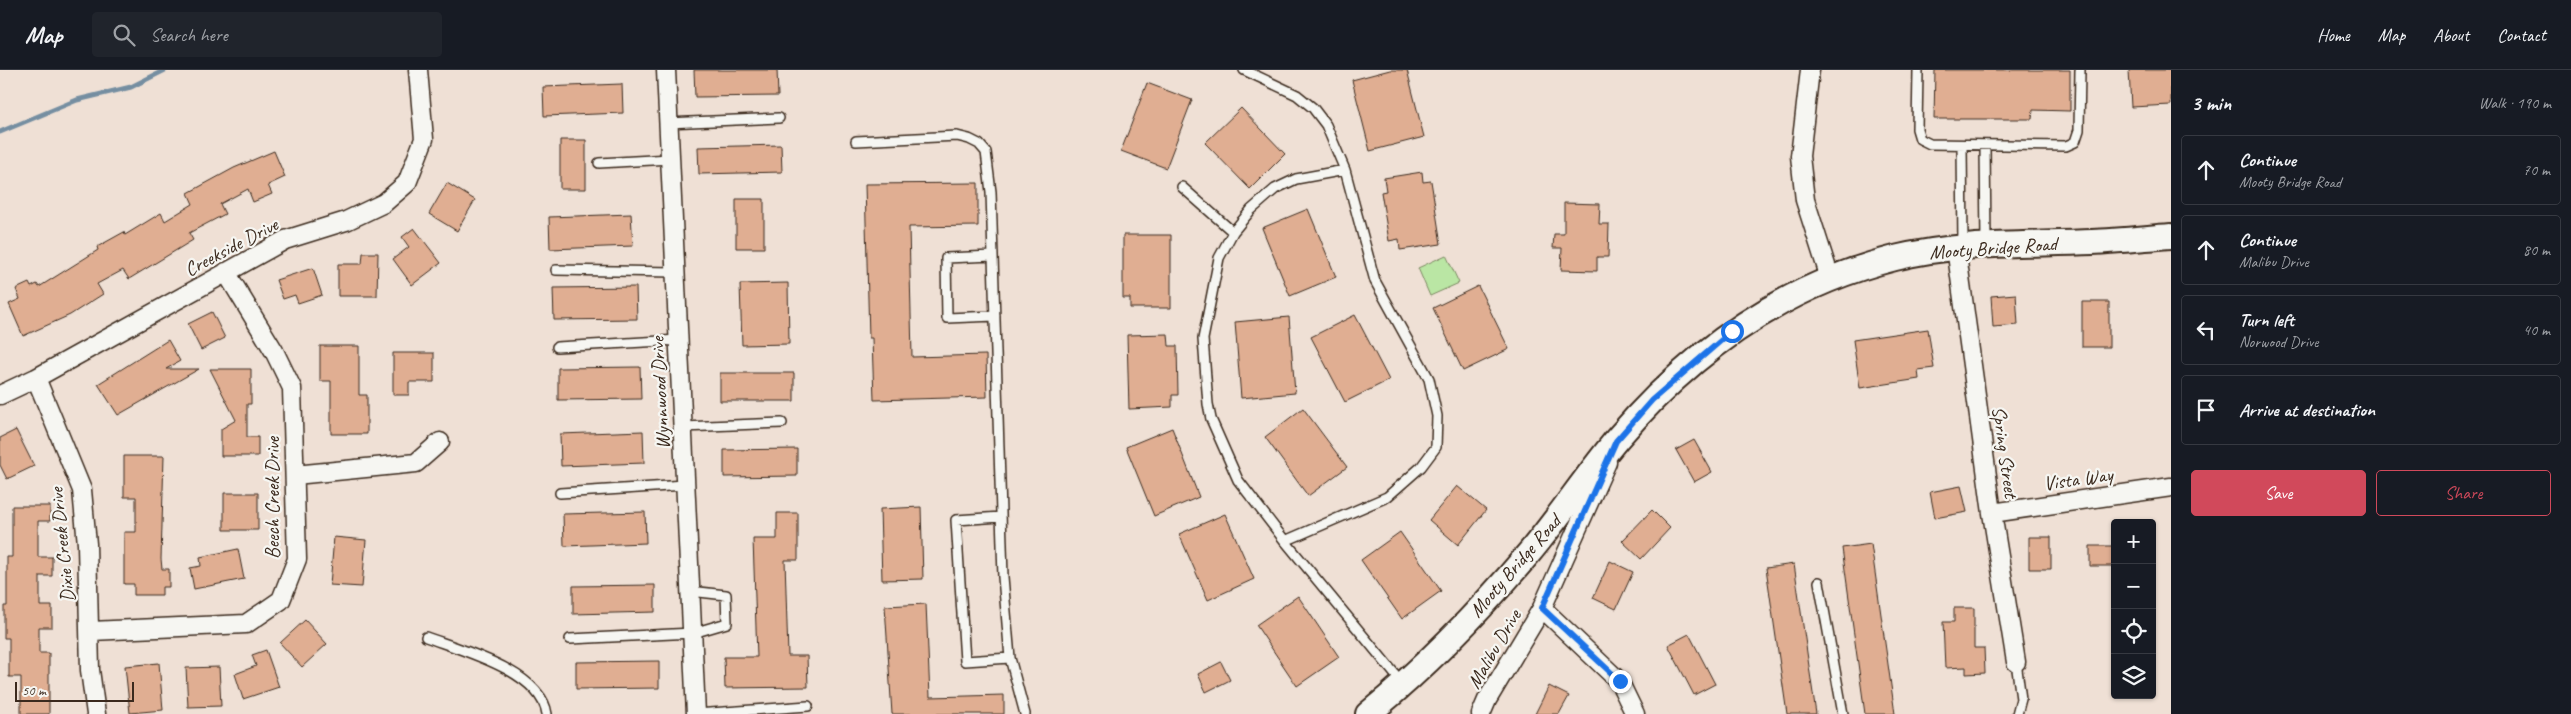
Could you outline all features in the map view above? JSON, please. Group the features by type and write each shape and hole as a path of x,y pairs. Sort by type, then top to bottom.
{"main road":[{"name":"Mooty Bridge Road","path":"1368,714 1403,684 1462,627 1521,562 1565,509 1616,441 1652,400 1720,340 1774,305 1830,278 1896,258 1968,246 2092,242 2171,236"}],"street":[{"name":"Creekside Drive","path":"0,395 36,378 285,240 346,221 384,203 407,182 424,139 418,70"},
{"name":"Wynnwood Drive","path":"666,70 696,714"},
{"path":"1810,70 1800,156 1804,200 1830,278"},
{"name":"Spring Street","path":"1968,246 1992,513 2016,662"},
{"name":"Beech Creek Drive","path":"91,631 246,624 282,600 297,559 292,388 274,351 226,272"},
{"name":"Dixie Creek Drive","path":"36,378 82,490 87,544 91,631 90,670 96,714"},
{"name":"Malibu Drive","path":"1481,714 1542,608 1616,441"},
{"path":"295,475 416,462 440,442"},
{"name":"Vista Way","path":"1992,513 2171,487"},
{"path":"1542,608 1620,681 1635,714"}],"lane":[{"path":"1244,70 1297,95 1313,108 1326,125 1345,170 1375,281 1428,379 1438,416 1436,447 1422,467 1387,497 1285,541"},
{"path":"1918,70 1917,129 1920,139 1930,144 1985,146 2066,146 2075,142 2078,130 2080,70"},
{"path":"667,123 779,118"},
{"path":"856,141 957,136 979,144 986,152 991,192 1003,577 1010,658 1025,714"},
{"path":"1962,145 1968,246"},
{"path":"1968,246 1985,146"},
{"path":"599,163 670,159"},
{"path":"1345,170 1296,179 1275,188 1250,210 1233,232 1219,258 1203,339 1211,420 1238,480 1285,541 1403,684"},
{"path":"1182,187 1233,232"},
{"path":"993,256 946,258 947,318 995,316"},
{"path":"556,270 674,272"},
{"path":"557,347 679,340"},
{"path":"683,427 782,422"},
{"path":"560,493 686,485"},
{"path":"1001,517 956,520 964,651 965,660 1010,658"},
{"path":"1820,582 1843,714"},
{"path":"570,639 693,633 728,623 726,595 690,591"},
{"path":"426,637 500,666 524,680 543,700 547,714"},
{"path":"2016,662 2021,699 2017,714"},
{"path":"696,714 808,706"}],"green space":[{"path":"1446,255 1459,283 1430,296 1418,268"}],"building":[{"path":"694,70 777,70 778,96 695,97"},
{"path":"1390,70 1407,70 1424,137 1370,151 1352,80"},
{"path":"1935,70 2070,70 2070,111 2033,110 2032,119 1934,119"},
{"path":"2129,70 2171,70 2171,105 2131,107"},
{"path":"1147,83 1192,100 1166,168 1121,151"},
{"path":"622,84 623,113 544,116 543,87"},
{"path":"1241,108 1285,154 1250,189 1205,143"},
{"path":"560,140 586,140 586,189 560,189"},
{"path":"781,145 782,172 699,174 698,147"},
{"path":"274,151 285,177 268,185 272,194 253,202 248,189 220,204 225,214 189,233 193,240 129,279 123,270 97,284 103,294 70,315 23,336 9,304 20,299 16,289 29,283 31,287 37,284 39,287 98,250 97,247 124,232 125,235 161,213 165,221 193,204 188,193 234,168"},
{"path":"1422,172 1423,182 1431,181 1441,244 1400,250 1399,239 1389,241 1381,192 1386,191 1384,178"},
{"path":"447,183 475,200 457,231 429,214"},
{"path":"978,183 978,226 909,227 912,357 986,355 987,397 874,400 872,338 869,338 865,184"},
{"path":"736,199 764,199 764,248 736,248"},
{"path":"1564,203 1600,204 1599,224 1609,224 1608,257 1597,257 1597,271 1561,270 1562,248 1553,248 1554,234 1564,234"},
{"path":"1308,209 1336,277 1290,296 1262,228"},
{"path":"631,214 633,246 550,249 549,217"},
{"path":"414,228 441,263 412,285 393,259 409,247 402,237"},
{"path":"1123,235 1171,235 1171,308 1130,308 1130,298 1123,298"},
{"path":"363,253 378,253 377,296 338,296 338,264 362,264"},
{"path":"313,268 322,295 298,303 295,295 283,299 276,280"},
{"path":"788,283 789,344 742,345 740,284"},
{"path":"1478,286 1509,349 1463,371 1433,308"},
{"path":"636,287 637,319 554,320 553,288"},
{"path":"2016,294 2018,325 1993,327 1991,296"},
{"path":"2082,302 2109,302 2109,347 2082,347"},
{"path":"212,312 225,338 201,350 188,324"},
{"path":"1355,315 1389,380 1345,402 1311,337"},
{"path":"1289,317 1295,393 1241,398 1235,322"},
{"path":"1928,329 1934,368 1918,370 1919,379 1860,388 1853,340"},
{"path":"1168,334 1169,346 1177,346 1178,395 1172,395 1172,407 1129,409 1127,335"},
{"path":"168,340 180,361 166,369 199,369 118,415 98,384"},
{"path":"320,346 359,346 359,395 367,395 367,434 331,434 331,381 320,381"},
{"path":"393,353 434,353 434,382 409,382 409,395 393,395"},
{"path":"640,367 641,399 558,400 558,368"},
{"path":"210,369 251,369 251,404 247,404 247,437 258,437 258,456 221,456 221,429 236,420"},
{"path":"720,373 794,373 794,401 720,401"},
{"path":"1303,408 1347,467 1308,496 1265,437"},
{"path":"1172,428 1199,497 1154,516 1126,447"},
{"path":"16,430 34,466 7,479 0,465 0,438"},
{"path":"643,431 644,463 561,466 560,434"},
{"path":"1694,440 1712,472 1694,482 1676,450"},
{"path":"797,449 797,476 724,477 724,450"},
{"path":"124,456 164,456 161,559 162,569 169,569 169,587 162,587 162,595 134,595 134,584 124,584 124,532 136,532 136,497 124,497"},
{"path":"1457,486 1486,510 1458,545 1429,520"},
{"path":"1961,486 1967,512 1935,518 1930,492"},
{"path":"224,493 258,493 258,530 224,530"},
{"path":"12,506 50,506 50,521 38,521 38,557 52,557 52,576 40,576 40,606 52,606 52,627 39,627 39,653 49,653 49,714 21,714 21,677 9,677 9,638 4,638 4,606 7,606 7,557 12,557"},
{"path":"921,507 923,579 882,580 880,509"},
{"path":"1652,510 1670,528 1641,559 1622,541"},
{"path":"645,512 646,543 564,546 563,514"},
{"path":"777,513 798,513 798,560 785,560 788,656 807,656 808,687 725,688 724,657 757,657 753,539 777,539"},
{"path":"1225,514 1254,579 1208,600 1179,534"},
{"path":"1400,532 1441,591 1402,619 1361,560"},
{"path":"334,537 366,540 362,587 330,585"},
{"path":"2029,537 2051,537 2051,569 2029,569"},
{"path":"1871,544 1895,714 1865,714 1842,548"},
{"path":"2090,546 2111,546 2111,566 2090,566"},
{"path":"238,549 244,579 194,589 190,568 201,566 200,557"},
{"path":"1610,561 1633,572 1616,609 1593,598"},
{"path":"1794,564 1816,714 1787,714 1766,568"},
{"path":"655,585 655,612 573,614 573,586"},
{"path":"1298,596 1339,657 1297,686 1256,625"},
{"path":"926,604 930,697 1004,695 1004,714 892,714 885,606"},
{"path":"1954,608 1974,608 1974,648 1984,648 1985,673 1966,674 1966,667 1945,668 1943,622 1954,622"},
{"path":"305,620 327,644 302,667 280,643"},
{"path":"1689,634 1715,684 1694,695 1668,645"},
{"path":"266,650 279,687 243,699 235,674 256,666 252,655"},
{"path":"659,661 659,688 576,689 576,662"},
{"path":"1221,662 1230,680 1206,692 1198,674"},
{"path":"159,663 163,710 130,713 125,666"},
{"path":"219,667 221,706 188,707 186,668"},
{"path":"1549,686 1569,696 1559,714 1535,714"}],"waterway":[{"path":"0,132 77,100 131,87 165,70"}],"route":[{"path":"1620,681 1542,608 1616,441 1652,400 1732,331"}]}
